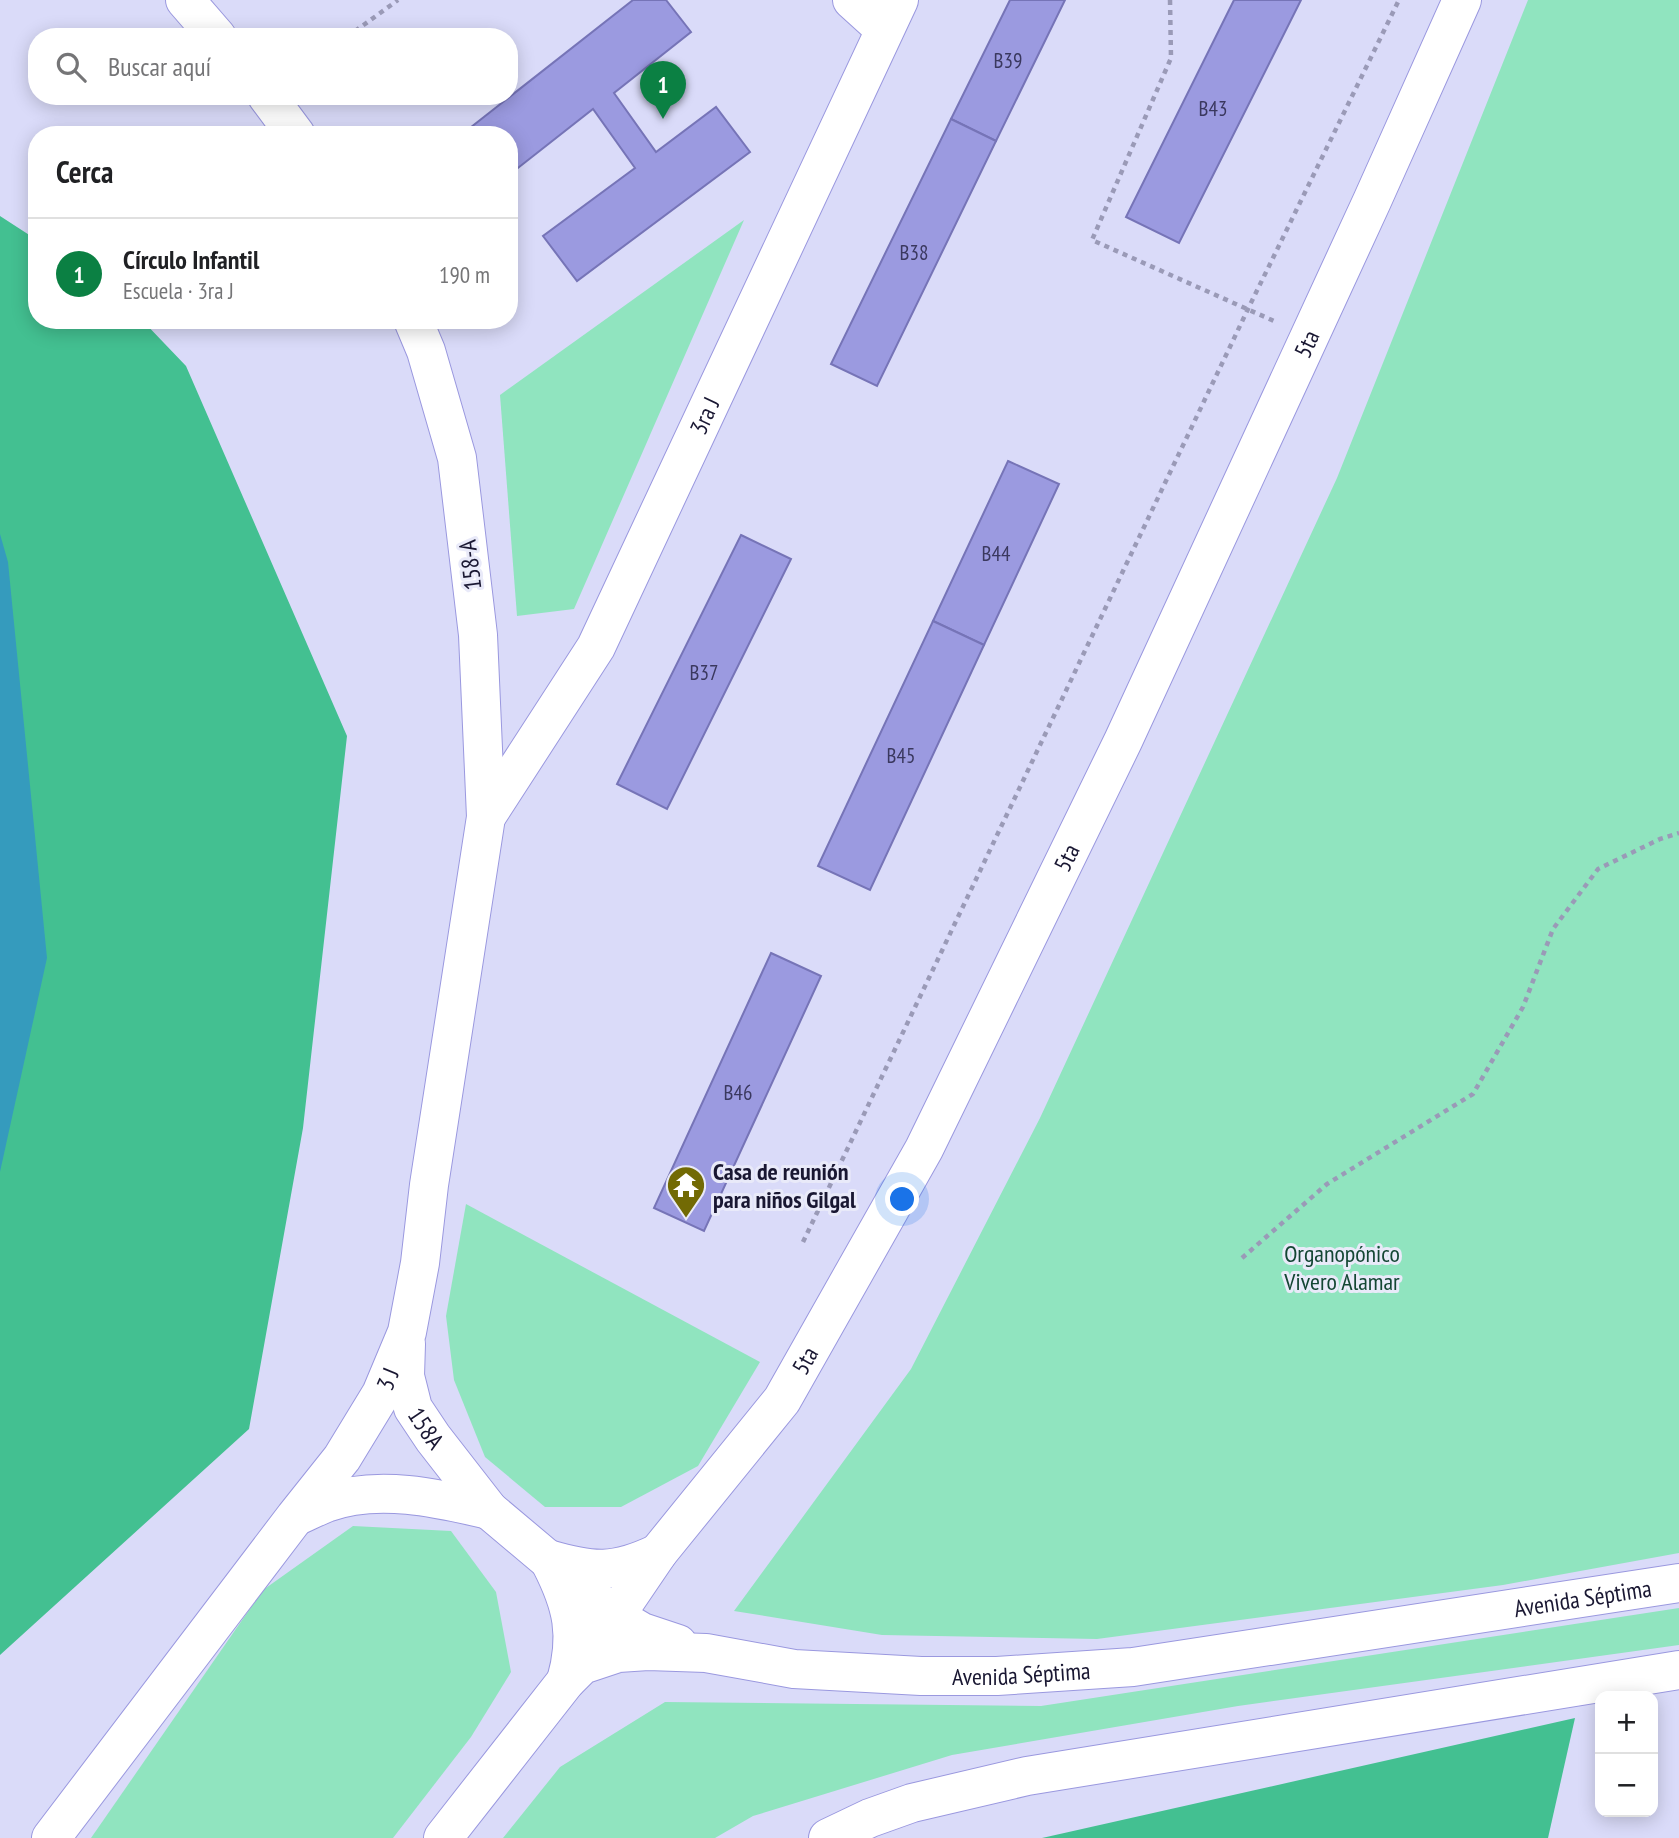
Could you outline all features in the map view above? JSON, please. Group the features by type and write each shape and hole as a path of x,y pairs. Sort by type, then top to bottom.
{"street":[{"path":"185,0 209,28"},
{"path":"852,0 891,15"},
{"name":"5ta","path":"574,1673 658,1553 782,1400 924,1149 1123,741 1462,0"},
{"name":"3ra J","path":"486,817 596,647 891,15"},
{"path":"274,105 289,126"},
{"name":"158-A","path":"416,329 426,351 457,458 478,635 486,817"},
{"name":"3 J","path":"51,1838 342,1458 381,1394 407,1332 420,1263 429,1185 486,817"},
{"name":"158A","path":"407,1332 405,1376 413,1408 489,1510 548,1559 582,1569 610,1569 636,1564 658,1553"},
{"name":"158A","path":"295,1517 328,1502 356,1496 399,1494 452,1501 489,1510"},
{"path":"548,1559 615,1616 642,1632 706,1653"},
{"name":"158A","path":"548,1559 567,1600 574,1639 574,1673"},
{"name":"Avenida Séptima","path":"574,1673 618,1653 648,1651 706,1653 794,1669 893,1675 996,1675 1133,1667 1679,1583"},
{"path":"828,1838 870,1818 912,1803 1027,1776 1679,1670"},
{"path":"443,1838 574,1673"}],"path":[{"path":"359,28 398,0"},
{"path":"1170,0 1171,58 1092,240 1310,337"},
{"path":"803,1242 1248,309 1399,0"},
{"path":"1242,1258 1328,1184 1473,1094 1523,1007 1553,929 1598,869 1660,839 1679,833"}],"green space":[{"name":"Organopónico Vivero Alamar","path":"1528,0 1679,0 1679,1553 1503,1585 1097,1639 882,1635 734,1611 911,1369 1040,1118 1337,478"},
{"path":"0,216 28,234 28,329 151,329 186,366 347,736 303,1128 249,1429 0,1655"},
{"path":"744,220 574,609 517,616 500,395"},
{"path":"466,1204 760,1362 698,1466 621,1507 545,1507 485,1457 454,1380 446,1316"},
{"path":"353,1526 451,1531 496,1592 511,1672 471,1737 393,1838 91,1838 263,1590"},
{"path":"1679,1608 1679,1645 1238,1706 952,1755 753,1816 715,1838 503,1838 560,1767 665,1702 1041,1706"},
{"path":"1575,1718 1548,1838 1042,1838"}],"water":[{"path":"0,534 8,562 47,958 0,1172"}],"building":[{"path":"633,0 666,0 691,32 614,93 656,152 716,107 750,152 577,281 543,236 635,168 593,109 518,168 518,126 472,126 499,105 518,105 518,90"},
{"path":"1010,0 1065,0 996,141 951,119"},
{"path":"1234,0 1301,0 1179,243 1126,217"},
{"path":"951,119 996,141 877,386 831,364"},
{"path":"1008,461 1059,484 984,645 933,621"},
{"path":"741,535 791,559 667,809 617,784"},
{"path":"933,621 984,645 870,890 818,866"},
{"path":"771,953 821,976 704,1231 654,1208"}],"place":[{"name":"Círculo Infantil","path":"663,119"},
{"name":"Casa de reunión para niños Gilgal","path":"686,1219"}]}
